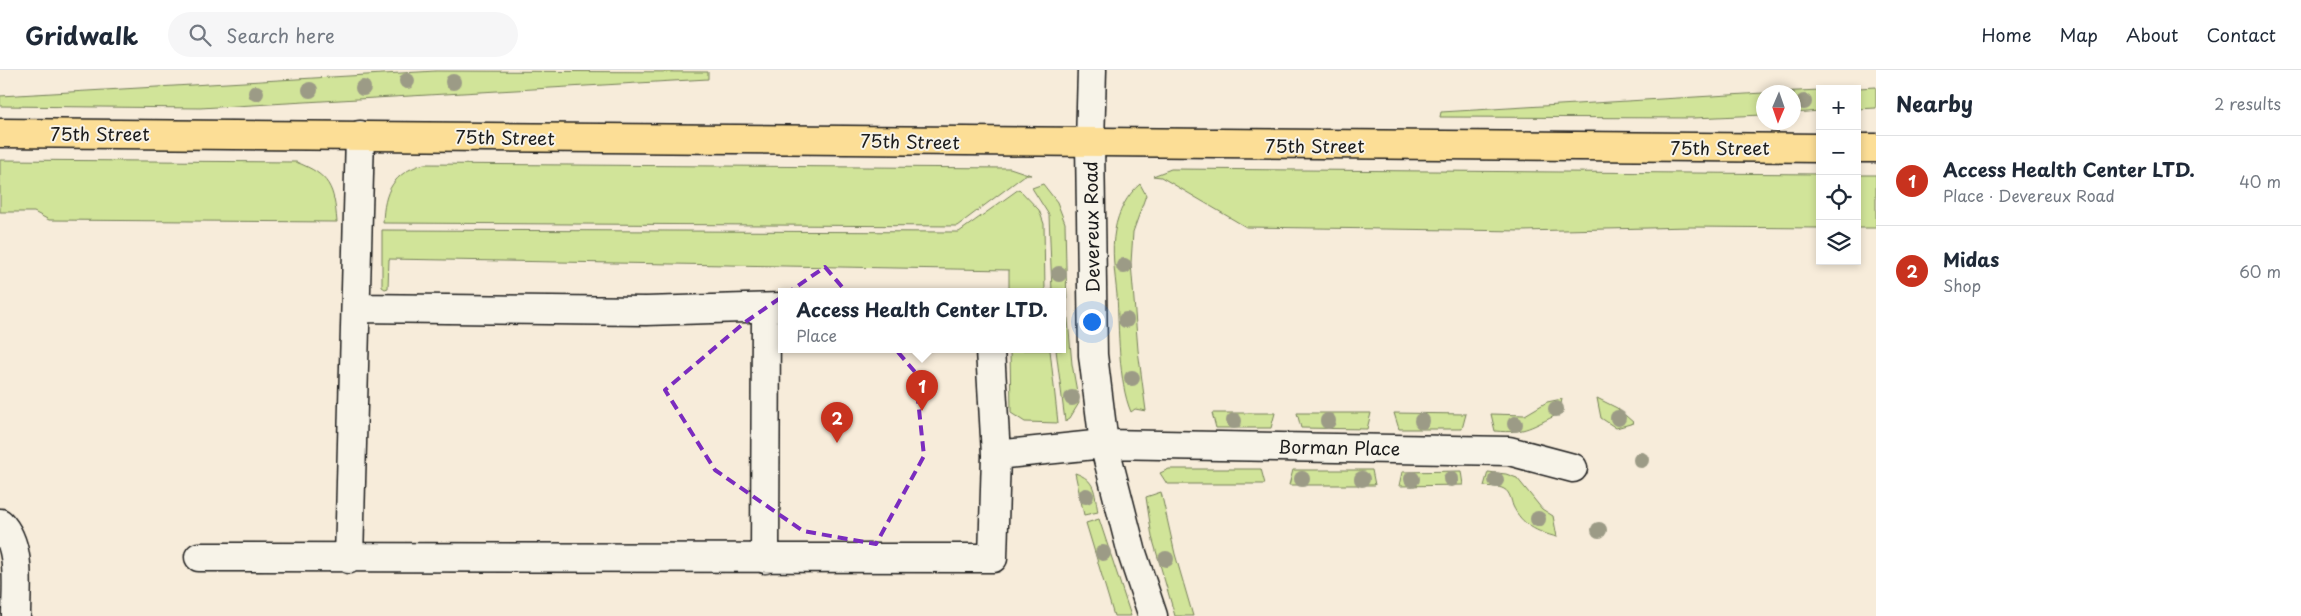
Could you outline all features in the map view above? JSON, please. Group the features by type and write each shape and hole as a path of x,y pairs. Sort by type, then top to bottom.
{"main road":[{"name":"75th Street","path":"0,132 1816,148"},
{"path":"1861,148 1876,148"}],"street":[{"name":"Devereux Road","path":"1092,70 1090,143 1093,355 1104,444 1132,553 1153,616"},
{"path":"349,559 360,135"},
{"path":"356,308 646,311 774,308 765,559"},
{"path":"199,557 349,559 993,558 996,455 990,353"},
{"name":"Borman Place","path":"996,455 1104,444 1501,451 1573,468"},
{"path":"0,523 12,540 16,563 16,616"}],"highlighted area":[{"path":"825,267 915,372 924,456 876,544 803,531 715,470 665,390 744,323"}],"green space":[{"path":"436,71 708,72 708,79 200,108 0,106 0,96"},
{"path":"1876,87 1876,108 1861,109 1861,88"},
{"path":"1816,90 1816,111 1801,112 1801,91"},
{"path":"1756,93 1756,115 1694,118 1440,117 1441,112"},
{"path":"0,160 296,162 316,172 328,184 332,191 337,222 49,220 34,212 0,212"},
{"path":"424,164 1010,168 1031,175 1025,175 957,226 383,223 385,202 392,185 405,173"},
{"path":"1171,169 1816,174 1816,228 1690,227 1522,231 1246,227 1161,177 1153,176"},
{"path":"1861,175 1876,175 1876,228 1861,228"},
{"path":"1043,184 1057,202 1065,223 1067,309 1072,364 1079,403 1070,418 1065,421 1056,353 1066,353 1066,288 1052,288 1049,215 1032,188"},
{"path":"1140,184 1146,195 1133,232 1131,263 1138,350 1146,411 1135,409 1131,412 1121,370 1113,246 1116,223 1121,210 1131,193"},
{"path":"1019,189 1039,210 1044,224 1045,288 1009,288 1009,270 389,259 388,288 382,287 382,230 959,232"},
{"path":"1010,353 1050,353 1058,423 1025,422 1011,413"},
{"path":"1597,398 1617,408 1634,423 1616,428 1601,418"},
{"path":"1562,399 1559,414 1522,430 1495,431 1491,414 1525,415 1547,402"},
{"path":"1212,413 1275,413 1271,428 1216,428"},
{"path":"1297,413 1371,413 1367,429 1301,428"},
{"path":"1394,413 1466,414 1462,429 1399,429"},
{"path":"1169,469 1261,469 1265,484 1167,484 1160,473"},
{"path":"1293,470 1372,470 1375,485 1289,485"},
{"path":"1461,471 1463,485 1399,486 1402,472"},
{"path":"1488,472 1506,474 1517,478 1542,509 1553,516 1557,537 1543,533 1526,523 1517,513 1506,490 1500,487 1484,486"},
{"path":"1075,473 1087,479 1093,488 1098,512 1084,515"},
{"path":"1161,492 1175,554 1193,616 1175,616 1152,537 1146,497"},
{"path":"1099,519 1131,616 1114,616 1086,523"}],"place":[{"name":"Access Health Center LTD.","path":"922,411"},
{"name":"Midas","path":"837,443"}]}
